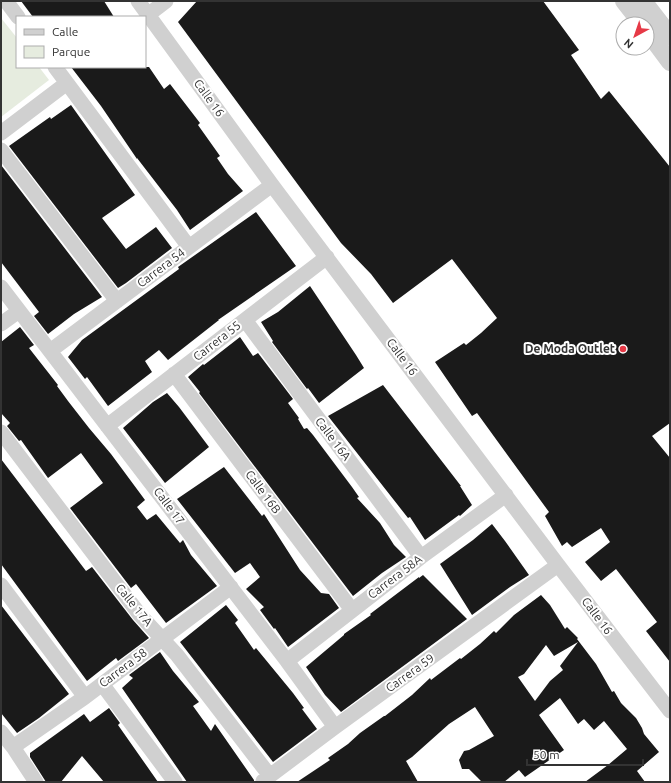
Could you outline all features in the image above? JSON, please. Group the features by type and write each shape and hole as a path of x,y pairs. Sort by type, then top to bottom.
{"street":[{"path":"6,1 17,16"},
{"name":"Calle 16","path":"138,1 272,185 558,565 670,711"},
{"path":"148,14 166,1"},
{"path":"624,1 636,16"},
{"path":"643,1 670,36"},
{"path":"655,42 670,62"},
{"path":"56,68 189,247"},
{"path":"1,132 67,83"},
{"path":"1,150 117,301"},
{"name":"Carrera 54","path":"50,351 272,185"},
{"name":"Carrera 55","path":"107,426 326,257"},
{"name":"Calle 17","path":"1,287 231,587 335,728"},
{"path":"1,324 19,311"},
{"name":"Calle 16A","path":"245,320 421,557"},
{"name":"Calle 16B","path":"174,374 352,610"},
{"name":"Calle 17A","path":"1,432 140,615 177,655 266,779"},
{"name":"Carrera 58A","path":"287,661 421,557 506,495"},
{"name":"Carrera 59","path":"266,779 558,565"},
{"path":"1,585 85,697"},
{"name":"Carrera 58","path":"13,747 85,697 231,587"},
{"path":"102,684 175,782"},
{"path":"1,732 13,747 36,782"}],"green space":[{"path":"1,18 16,37 16,68 40,68 49,80 1,117"}],"building":[{"path":"21,1 104,1 113,16 32,16"},
{"path":"197,1 543,1 579,50 571,55 601,99 609,91 670,167 670,423 652,436 670,458 670,662 646,631 657,622 616,569 601,581 585,562 610,542 601,528 572,547 567,542 562,546 545,516 549,512 477,413 472,416 435,362 464,343 466,345 497,318 452,259 393,303 371,274 341,243 178,22"},
{"path":"149,67 164,89 170,84 200,123 198,125 220,156 217,158 228,174 243,191 190,230 177,210 137,159 101,106 72,68"},
{"path":"71,105 135,195 102,218 126,249 156,227 172,248 118,288 9,146 50,117 51,119"},
{"path":"1,165 102,297 74,314 48,334 34,316 39,312 1,262"},
{"path":"256,212 296,266 218,320 168,360 159,350 145,361 152,372 108,406 87,377 85,379 68,357 82,340 179,269 178,267"},
{"path":"310,286 364,368 319,403 272,342 273,341 261,322 278,312"},
{"path":"20,327 34,345 29,348 145,500 137,507 147,520 156,514 180,543 183,540 191,555 217,586 166,623 136,584 131,588 70,508 103,483 81,453 48,478 21,440 19,441 7,426 10,423 1,413 1,342"},
{"path":"240,337 253,356 258,353 293,399 288,403 299,418 298,419 304,429 307,428 313,435 359,497 357,498 380,523 394,545 406,557 382,573 353,596 188,377"},
{"path":"383,385 461,486 472,505 460,516 459,515 425,540 410,517 408,518 328,416"},
{"path":"167,393 209,447 165,483 123,428 153,402"},
{"path":"1,459 86,571 92,567 133,620 149,638 118,661 116,658 87,681 1,564"},
{"path":"224,467 262,516 264,514 300,570 321,593 329,594 339,608 288,647 260,610 264,607 246,589 260,577 250,563 235,573 177,499"},
{"path":"492,524 529,575 472,615 440,564"},
{"path":"423,575 467,619 341,712 325,695 306,667 344,634"},
{"path":"541,595 550,605 565,629 567,627 578,638 577,639 596,664 612,692 614,691 621,703 636,718 644,734 659,752 637,771 645,782 585,782 627,749 604,721 594,730 584,719 578,724 560,698 539,715 564,750 525,777 519,770 504,782 482,782 469,769 462,769 459,760 464,751 469,750 494,736 475,707 449,724 406,761 418,782 297,782 330,760 328,758 412,695 430,678 431,680 460,658 461,659 494,631 496,633 514,615","holes":["578,642 560,666 563,670 550,681 535,701 518,677 524,674 546,645 554,656"]},
{"path":"1,605 69,694 39,718 17,733 1,713"},
{"path":"226,605 238,620 235,623 254,650 256,648 293,693 304,708 302,709 317,729 273,762 180,642"},
{"path":"160,652 173,671 199,702 193,706 211,731 215,724 254,782 187,782 122,688 133,678 129,675"},
{"path":"109,708 120,723 118,725 158,782 104,782 82,756 61,782 46,782 30,757 30,753 84,714 90,722"}],"place":[{"name":"De Moda Outlet","path":"623,349"}]}
